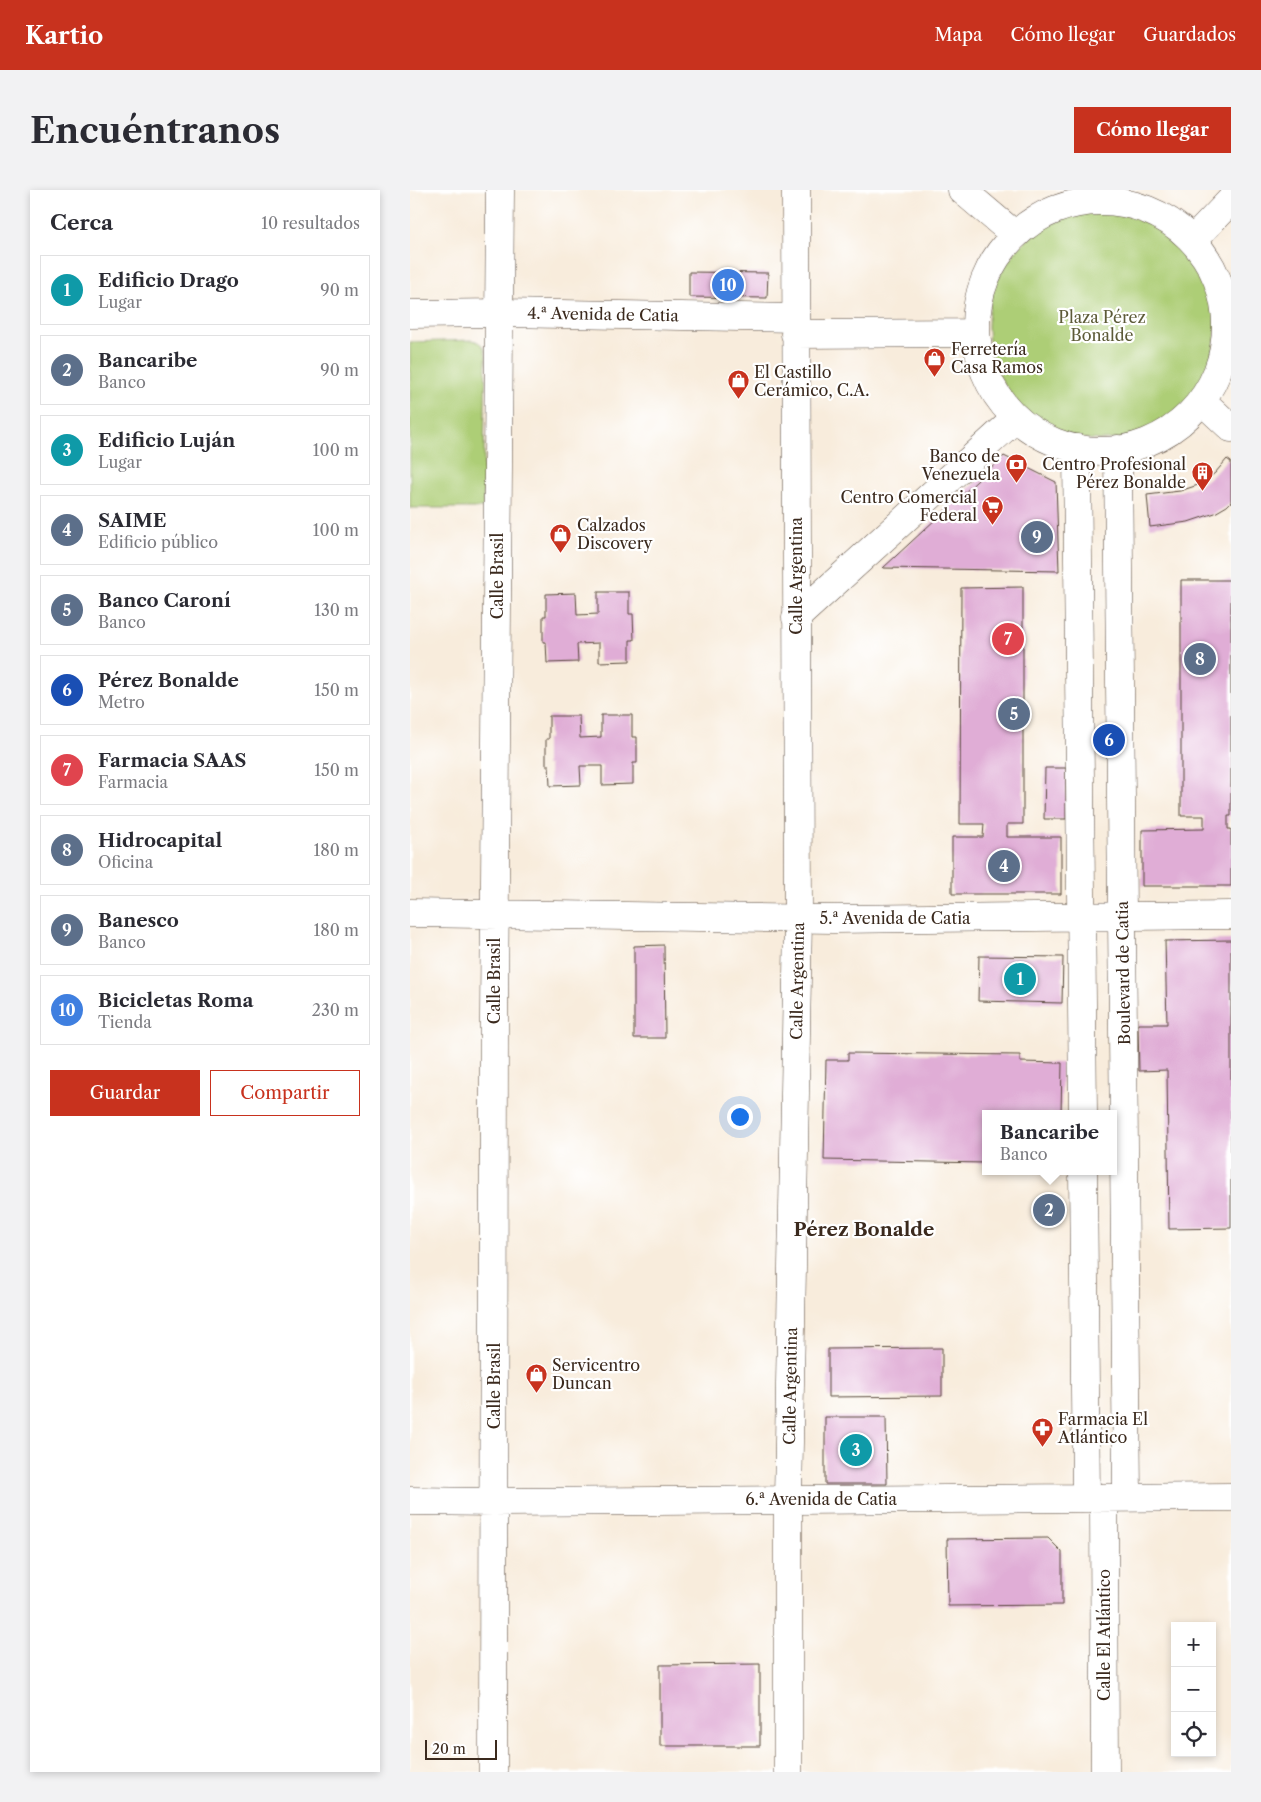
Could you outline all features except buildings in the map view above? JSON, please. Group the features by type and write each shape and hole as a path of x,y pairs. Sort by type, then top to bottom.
{"street":[{"name":"Calle Brasil","path":"493,1772 495,914 500,190"},
{"name":"Calle Argentina","path":"788,1772 788,1500 798,919 796,190"},
{"path":"962,190 1015,235"},
{"path":"1092,196 1125,197 1137,206 1158,214 1193,240 1206,257 1216,276 1229,318 1221,362 1213,382 1202,401 1187,417 1170,430 1150,441 1108,451 1064,446 1044,438 1025,426 1009,412 995,394 985,375 978,355 975,333 976,311 980,290 988,270 996,257 1015,235 1032,221 1051,211 1092,196"},
{"path":"1193,240 1231,200"},
{"name":"4.ª Avenida de Catia","path":"410,314 499,313 975,333"},
{"path":"1202,401 1231,428"},
{"path":"796,618 1016,418"},
{"path":"1077,448 1083,1110"},
{"name":"Boulevard de Catia","path":"1106,1498 1125,1236 1118,449"},
{"path":"1078,621 1120,622"},
{"name":"5.ª Avenida de Catia","path":"410,913 798,919 1231,915"},
{"path":"1083,1175 1084,1236 1106,1498"},
{"path":"1084,1236 1125,1236"},
{"name":"6.ª Avenida de Catia","path":"410,1501 494,1502 1231,1496"},
{"name":"Calle El Atlántico","path":"1105,1772 1106,1498"}],"green space":[{"name":"Plaza Pérez Bonalde","path":"1091,212 1113,212 1135,217 1156,225 1183,245 1203,272 1214,304 1216,326 1214,348 1203,380 1183,407 1156,427 1135,435 1113,440 1091,440 1069,435 1048,427 1021,407 1001,380 993,359 988,337 988,315 993,293 1001,272 1021,245 1048,225 1069,217"},
{"path":"473,340 483,346 486,357 483,508 410,508 410,342"}],"place":[{"name":"Bicicletas Roma","path":"728,285"},
{"name":"Ferretería Casa Ramos","path":"935,377"},
{"name":"El Castillo Cerámico, C.A.","path":"738,400"},
{"name":"Banco de Venezuela","path":"1016,484"},
{"name":"Centro Profesional Pérez Bonalde","path":"1202,492"},
{"name":"Centro Comercial Federal","path":"993,525"},
{"name":"Banesco","path":"1037,537"},
{"name":"Calzados Discovery","path":"561,553"},
{"name":"Farmacia SAAS","path":"1008,639"},
{"name":"Hidrocapital","path":"1200,659"},
{"name":"Banco Caroní","path":"1014,714"},
{"name":"Pérez Bonalde","path":"1109,740"},
{"name":"SAIME","path":"1004,866"},
{"name":"Edificio Drago","path":"1020,979"},
{"name":"Bancaribe","path":"1049,1210"},
{"name":"Servicentro Duncan","path":"536,1393"},
{"name":"Farmacia El Atlántico","path":"1042,1447"},
{"name":"Edificio Luján","path":"856,1450"}],"district":[{"name":"Pérez Bonalde","path":"864,1229"}]}
